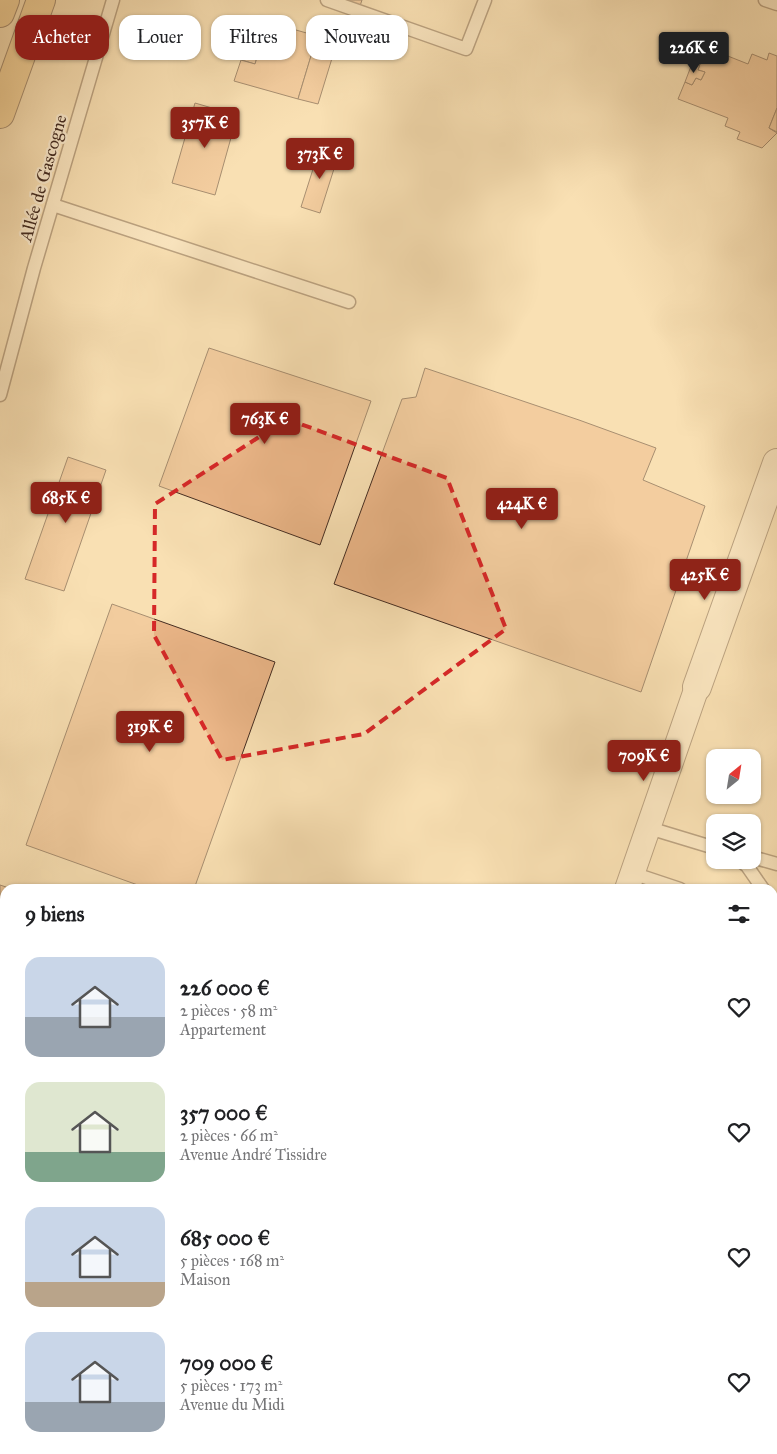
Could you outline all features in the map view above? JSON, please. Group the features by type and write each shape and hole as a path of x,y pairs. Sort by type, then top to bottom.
{"main road":[{"path":"0,13 4,0"},
{"path":"0,114 41,0"}],"street":[{"path":"629,881 777,463"}],"lane":[{"name":"Allée de Gascogne","path":"0,395 53,205 114,0"},
{"path":"327,0 466,49 485,0"},
{"path":"765,0 777,4"},
{"path":"53,205 349,302"},
{"path":"648,828 706,845"},
{"path":"761,860 777,864"},
{"path":"749,869 760,884"},
{"path":"629,881 648,884"}],"highlighted area":[{"path":"287,419 447,478 506,629 364,734 222,760 154,635 155,504"}],"building":[{"path":"345,0 362,0 360,6"},
{"path":"296,30 306,33 306,60 310,60 298,99 234,81 241,60 255,64 256,60 296,60"},
{"path":"700,45 748,64 752,54 767,60 769,53 777,56 777,108 769,128 777,133 762,148 737,139 740,132 725,126 728,118 678,99 685,82 692,85 696,78 701,80 705,72 698,70 700,64 693,61"},
{"path":"241,60 256,60 255,64"},
{"path":"310,60 331,60 318,104 298,99"},
{"path":"693,61 700,64 698,70 705,72 701,80 696,78 692,85 685,82"},
{"path":"195,103 236,115 215,195 172,183"},
{"path":"777,108 777,132 769,128"},
{"path":"320,147 339,153 320,213 301,207"},
{"path":"209,348 371,401 320,545 159,486"},
{"path":"425,368 656,448 643,480 705,506 641,692 334,584 402,399 416,397"},
{"path":"68,457 106,470 64,591 25,579"},
{"path":"112,604 275,662 196,884 135,884 26,845"}]}
